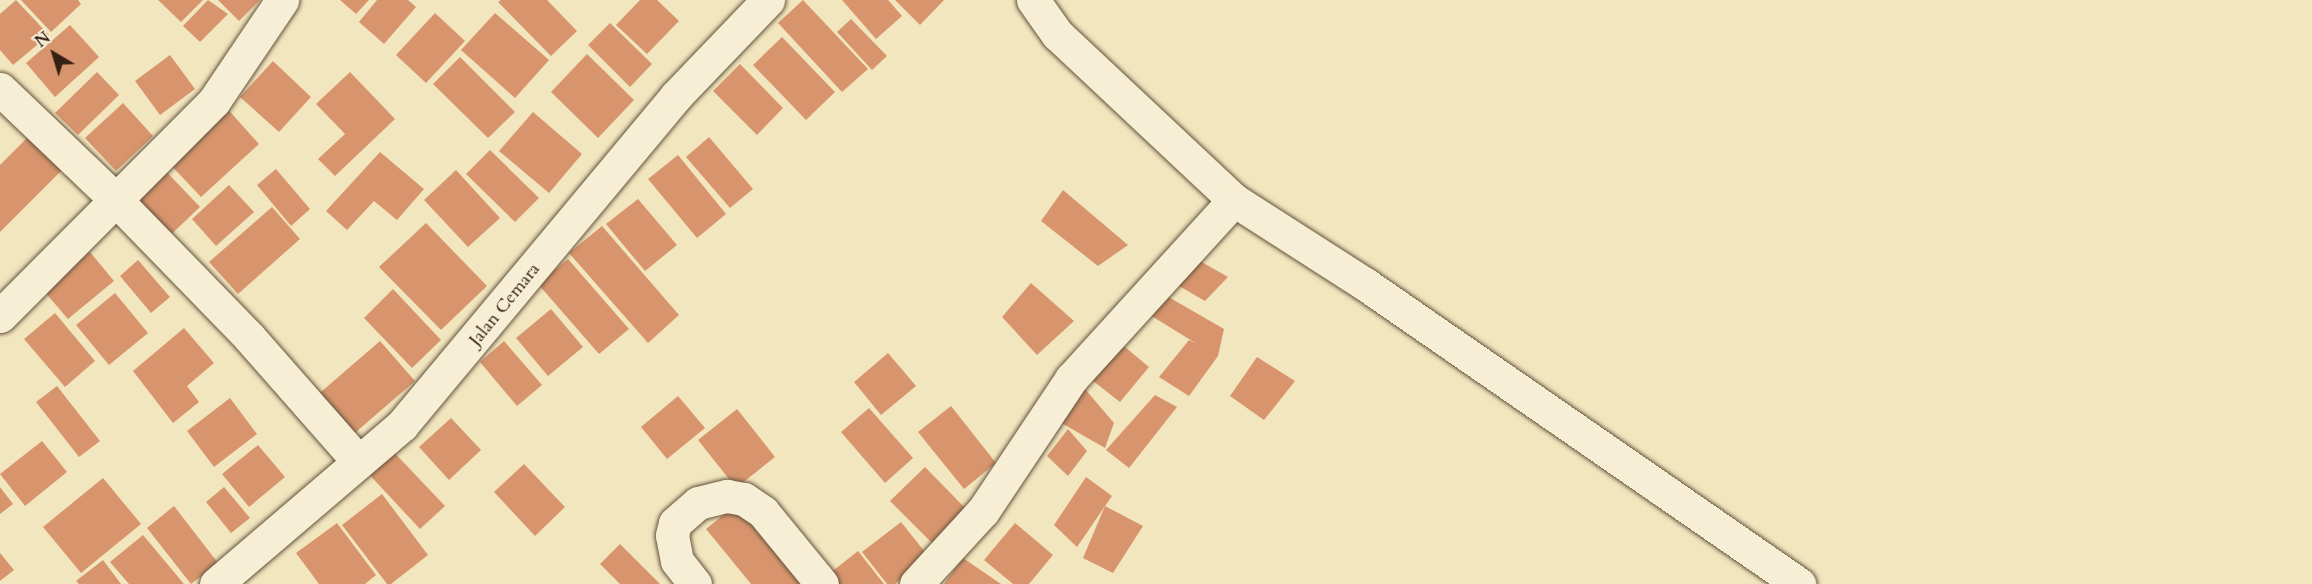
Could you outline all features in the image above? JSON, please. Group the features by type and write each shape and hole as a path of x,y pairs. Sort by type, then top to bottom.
{"street":[{"path":"0,316 214,101 282,0"},
{"name":"Jalan Cemara","path":"216,584 402,425 438,386 676,96 768,0"},
{"path":"1033,0 1057,34 1234,200 1365,284 1799,584"},
{"path":"0,89 116,200 249,337 358,461"},
{"path":"916,584 983,511 1071,379 1234,200"},
{"path":"694,584 677,561 672,535 675,524 698,503 727,496 744,499 763,512 822,584"}],"building":[{"path":"16,0 49,35 13,65 0,50 0,14"},
{"path":"21,0 78,0 81,4 51,32"},
{"path":"158,0 203,0 181,22"},
{"path":"208,0 228,14 200,42 183,26"},
{"path":"218,0 260,0 239,21"},
{"path":"340,0 369,0 356,14"},
{"path":"377,0 408,0 416,7 384,44 359,22"},
{"path":"501,0 547,0 577,31 551,56 498,2"},
{"path":"640,0 657,0 679,21 647,54 616,25"},
{"path":"803,0 868,69 842,92 778,23"},
{"path":"842,0 888,0 902,16 876,39"},
{"path":"895,0 944,0 920,25"},
{"path":"435,13 465,41 426,83 396,55"},
{"path":"495,13 549,60 515,98 461,50"},
{"path":"851,19 887,56 872,70 837,32"},
{"path":"610,23 652,64 630,87 588,45"},
{"path":"70,25 99,57 55,97 26,63"},
{"path":"782,37 835,92 806,120 753,65"},
{"path":"587,54 634,100 598,138 551,92"},
{"path":"170,55 195,89 160,115 135,81"},
{"path":"460,57 515,112 488,138 433,84"},
{"path":"273,61 311,97 279,132 240,97"},
{"path":"740,64 783,108 757,135 713,91"},
{"path":"97,72 119,95 78,135 55,113"},
{"path":"350,72 395,119 335,176 318,159 345,134 316,104"},
{"path":"123,103 153,136 116,171 85,138"},
{"path":"224,105 259,144 201,197 165,159"},
{"path":"533,112 582,154 549,193 499,151"},
{"path":"32,133 65,167 0,232 0,165"},
{"path":"709,137 753,189 730,208 686,157"},
{"path":"490,150 539,198 515,222 466,174"},
{"path":"380,152 424,189 397,220 374,201 347,230 326,211"},
{"path":"678,155 726,214 697,238 648,179"},
{"path":"161,166 200,207 161,244 122,203"},
{"path":"276,169 310,209 291,226 257,185"},
{"path":"456,170 500,218 468,247 424,200"},
{"path":"229,185 254,212 216,246 192,219"},
{"path":"1063,190 1128,245 1098,266 1041,221"},
{"path":"638,199 677,245 645,271 606,224"},
{"path":"272,207 300,239 238,294 209,262"},
{"path":"426,223 487,286 441,330 379,267"},
{"path":"602,226 679,315 648,343 569,253"},
{"path":"90,252 114,281 68,319 43,290"},
{"path":"1193,257 1228,277 1205,301 1174,283"},
{"path":"568,259 629,329 599,354 538,284"},
{"path":"138,260 170,297 151,313 120,276"},
{"path":"1031,283 1074,321 1037,355 1002,317"},
{"path":"393,289 441,340 412,368 364,318"},
{"path":"115,293 148,333 109,365 76,325"},
{"path":"1165,295 1224,329 1218,356 1189,396 1159,377 1189,340 1197,344 1150,315"},
{"path":"551,309 583,347 548,376 516,338"},
{"path":"55,313 95,361 65,387 24,339"},
{"path":"184,328 214,363 187,386 199,402 173,423 133,371"},
{"path":"380,341 415,381 349,438 314,398"},
{"path":"504,341 542,385 517,406 480,362"},
{"path":"1119,342 1149,367 1120,402 1088,377"},
{"path":"888,353 916,386 881,415 854,382"},
{"path":"1257,357 1295,381 1264,420 1230,396"},
{"path":"1079,382 1114,423 1105,448 1051,417"},
{"path":"57,386 100,441 79,457 36,402"},
{"path":"1155,395 1177,407 1129,468 1106,450"},
{"path":"678,396 705,428 667,459 641,427"},
{"path":"230,398 257,434 214,467 187,431"},
{"path":"951,406 996,463 964,489 918,432"},
{"path":"869,408 913,458 885,483 841,432"},
{"path":"737,409 775,457 736,488 698,440"},
{"path":"451,418 481,450 449,480 419,447"},
{"path":"1068,429 1087,451 1068,476 1047,456"},
{"path":"42,441 67,472 25,506 0,474"},
{"path":"258,445 285,477 249,507 222,474"},
{"path":"389,447 445,506 420,529 365,470"},
{"path":"524,464 565,507 535,536 494,492"},
{"path":"925,467 970,513 935,546 890,501"},
{"path":"1086,477 1112,496 1077,547 1054,525"},
{"path":"103,478 141,524 81,573 43,527"},
{"path":"0,487 13,504 0,514"},
{"path":"224,487 250,518 231,533 206,502"},
{"path":"382,494 428,555 391,584 387,584 342,525"},
{"path":"742,500 802,584 751,584 706,529"},
{"path":"174,506 218,563 191,584 147,528"},
{"path":"1105,506 1143,526 1113,573 1083,558"},
{"path":"901,522 929,557 895,584 887,584 862,552"},
{"path":"337,523 376,575 365,584 319,584 296,553"},
{"path":"1015,523 1053,555 1029,584 1013,584 984,560"},
{"path":"143,535 184,584 129,584 110,562"},
{"path":"620,544 660,584 620,584 600,564"},
{"path":"858,551 884,584 830,584 825,577"},
{"path":"0,553 14,570 0,581"},
{"path":"963,558 1001,584 944,584"},
{"path":"103,560 121,584 79,584 76,581"}]}
